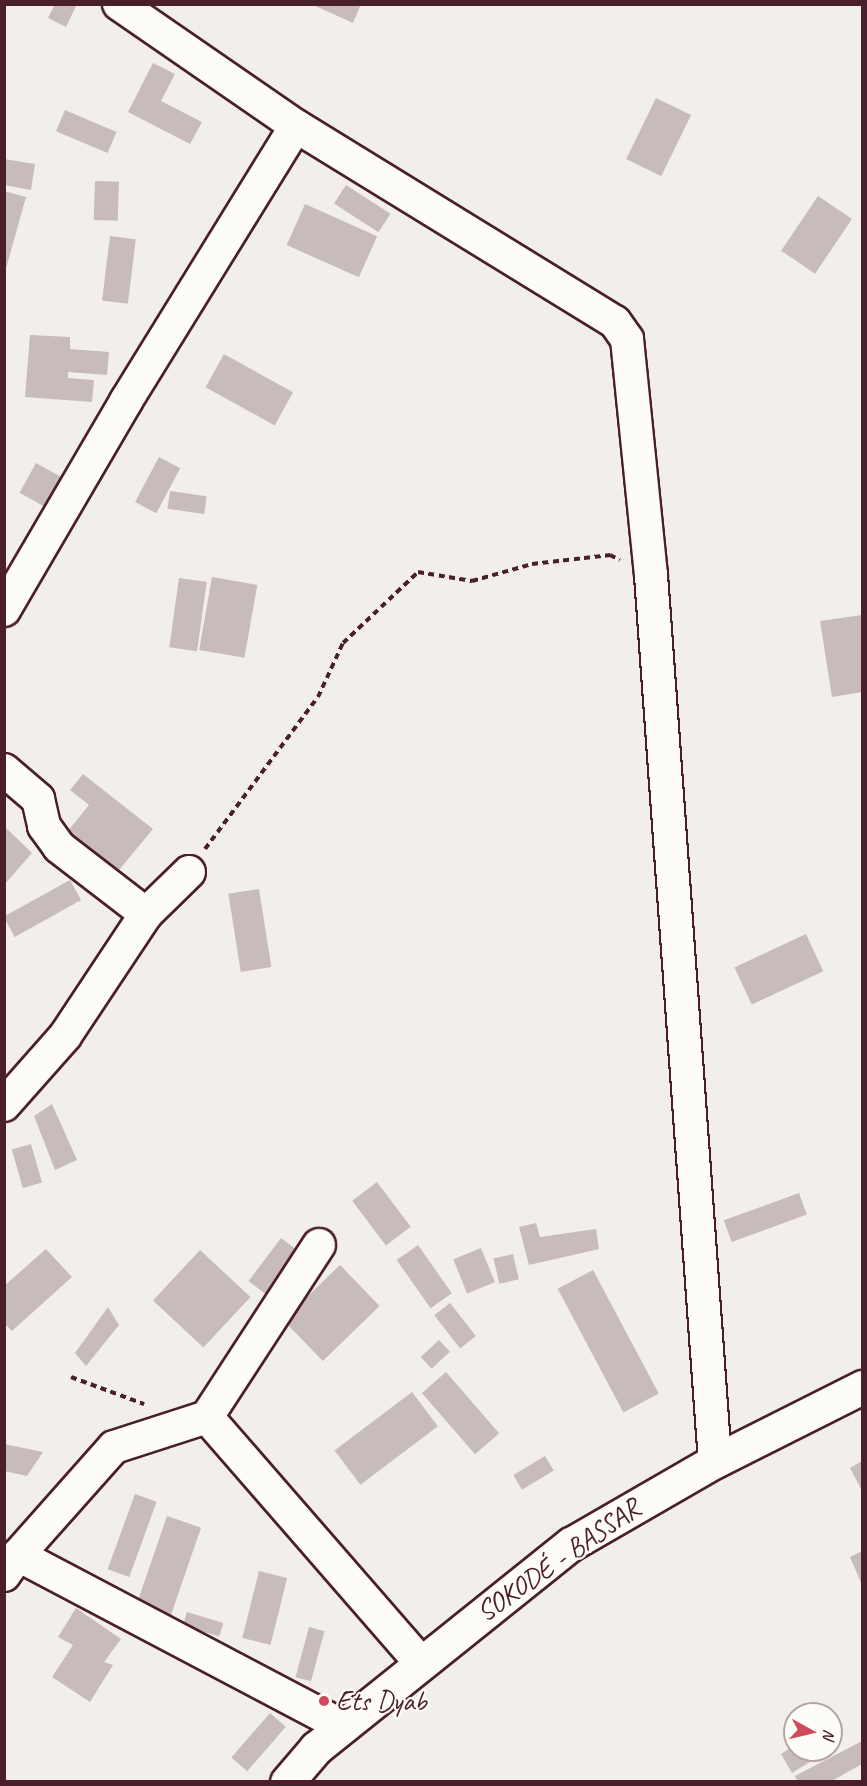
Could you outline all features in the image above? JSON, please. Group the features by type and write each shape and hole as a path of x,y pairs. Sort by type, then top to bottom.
{"main road":[{"name":"SOKODÉ - BASSAR","path":"287,1782 343,1726 571,1544 715,1461 862,1387"}],"street":[{"path":"119,4 296,126 615,322 631,360 651,575 715,1461"},
{"path":"4,610 126,401 296,126"},
{"path":"4,770 38,799 44,826 59,848 146,914"},
{"path":"4,1105 64,1036 146,914 189,872"},
{"path":"319,1245 207,1417 114,1447 11,1565 343,1726"},
{"path":"207,1417 421,1663"}],"path":[{"path":"189,872 318,697 343,643 418,572 472,581 532,564 610,555 651,575"},
{"path":"71,1377 153,1408"}],"building":[{"path":"55,4 77,4 66,27 48,18"},
{"path":"311,4 361,4 353,23"},
{"path":"153,63 175,74 161,101 202,122 190,144 128,112"},
{"path":"656,98 691,115 661,176 626,159"},
{"path":"65,110 117,132 108,153 56,131"},
{"path":"4,159 35,164 31,190 4,185"},
{"path":"95,181 119,182 118,221 94,220"},
{"path":"346,185 390,214 378,232 334,203"},
{"path":"4,191 26,197 5,272 4,272"},
{"path":"818,196 852,219 815,274 781,251"},
{"path":"305,204 377,236 359,277 287,245"},
{"path":"110,236 136,239 128,304 102,301"},
{"path":"30,335 70,337 70,349 109,352 107,375 68,372 68,378 94,380 92,402 25,397"},
{"path":"224,354 293,392 275,426 206,387"},
{"path":"159,457 180,468 156,513 135,502"},
{"path":"36,463 65,479 48,509 20,493"},
{"path":"170,491 207,496 204,514 167,509"},
{"path":"212,577 257,585 244,658 199,650"},
{"path":"179,578 207,582 197,651 169,647"},
{"path":"862,615 862,692 832,697 820,621"},
{"path":"83,774 153,829 119,870 67,832 89,805 70,790"},
{"path":"4,826 32,853 4,885"},
{"path":"70,880 81,900 15,937 4,917"},
{"path":"259,889 271,967 241,972 228,894"},
{"path":"806,934 823,971 752,1005 734,967"},
{"path":"52,1104 77,1160 55,1170 34,1116"},
{"path":"31,1144 42,1182 23,1188 12,1150"},
{"path":"377,1182 411,1227 386,1245 352,1201"},
{"path":"799,1193 807,1215 732,1242 724,1220"},
{"path":"536,1223 540,1237 596,1229 599,1249 529,1265 519,1227"},
{"path":"281,1238 301,1253 268,1296 249,1281"},
{"path":"418,1245 452,1293 431,1308 397,1260"},
{"path":"481,1248 495,1282 467,1294 453,1259"},
{"path":"46,1249 72,1277 12,1331 4,1323 4,1286"},
{"path":"200,1250 250,1297 203,1348 153,1300"},
{"path":"513,1254 519,1279 499,1284 494,1258"},
{"path":"340,1265 380,1306 323,1361 283,1320"},
{"path":"593,1270 659,1394 623,1412 558,1289"},
{"path":"450,1303 476,1336 460,1348 434,1315"},
{"path":"108,1307 119,1325 86,1366 75,1353"},
{"path":"439,1340 450,1352 432,1369 421,1357"},
{"path":"446,1372 499,1433 475,1454 422,1393"},
{"path":"412,1392 438,1426 360,1485 335,1450"},
{"path":"4,1444 43,1452 27,1476 4,1471"},
{"path":"545,1456 554,1471 522,1490 513,1475"},
{"path":"862,1461 862,1491 850,1468"},
{"path":"135,1494 157,1502 129,1577 108,1569"},
{"path":"167,1516 201,1528 170,1617 136,1605"},
{"path":"862,1551 862,1585 850,1557"},
{"path":"259,1571 287,1578 270,1645 242,1638"},
{"path":"76,1608 121,1639 104,1662 113,1665 90,1702 52,1677 73,1645 58,1637"},
{"path":"187,1612 223,1623 219,1636 183,1625"},
{"path":"309,1627 324,1631 311,1681 296,1677"},
{"path":"270,1713 286,1727 247,1771 231,1758"},
{"path":"862,1741 862,1764 830,1782 798,1782 795,1776 822,1762 843,1762 843,1751"},
{"path":"786,1762 810,1762 792,1773"}],"place":[{"name":"Ets Dyab","path":"324,1701"}]}
